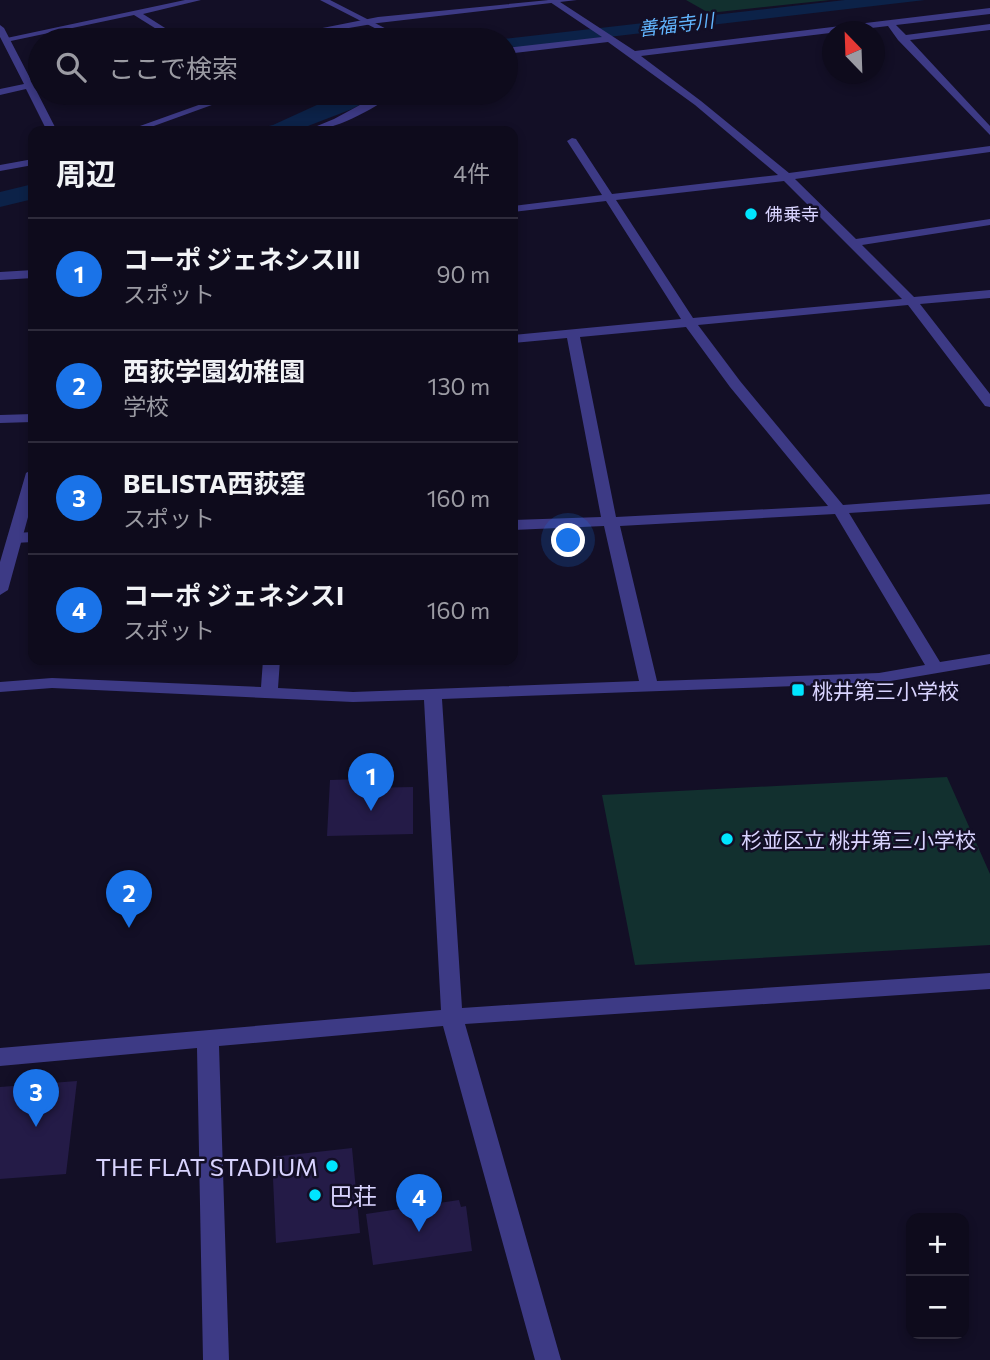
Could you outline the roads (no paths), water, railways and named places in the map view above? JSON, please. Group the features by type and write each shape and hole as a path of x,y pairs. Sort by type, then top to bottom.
{"street":[{"path":"61,28 197,0"},
{"path":"326,0 377,28"},
{"path":"333,28 366,22 573,0"},
{"path":"553,1 633,54 716,116 787,177 912,302 990,403"},
{"path":"633,54 990,11"},
{"path":"136,13 160,28"},
{"path":"890,23 990,132"},
{"path":"901,38 990,27"},
{"path":"0,28 28,84"},
{"path":"6,39 28,35"},
{"path":"518,49 607,38"},
{"path":"0,92 28,86"},
{"path":"39,105 49,126"},
{"path":"145,126 206,105"},
{"path":"322,126 368,105"},
{"path":"572,141 690,323 735,384 839,509 935,668"},
{"path":"518,208 787,177 990,149"},
{"path":"0,168 28,163"},
{"path":"852,243 990,222"},
{"path":"0,276 28,274"},
{"path":"518,338 990,293"},
{"path":"573,333 606,512 611,521 649,685"},
{"path":"0,419 28,418"},
{"path":"0,590 28,491"},
{"path":"518,525 990,499"},
{"path":"0,530 28,536"},
{"path":"0,687 52,684 353,697 433,695 879,678 990,659"},
{"path":"269,694 271,665"},
{"path":"433,695 452,1017 548,1360"},
{"path":"0,1057 452,1017 990,981"},
{"path":"208,1039 216,1360"}],"water":[{"name":"善福寺川","path":"845,0 925,0 518,48 518,37"},
{"path":"317,105 359,105 308,126 269,126"},
{"path":"28,185 28,200 0,207 0,192"}],"place":[{"name":"佛乗寺","path":"751,214"},
{"name":"桃井第三小学校","path":"798,690"},
{"name":"コーポ ジェネシスIII","path":"371,811"},
{"name":"杉並区立 桃井第三小学校","path":"727,839"},
{"name":"西荻学園幼稚園","path":"129,928"},
{"name":"BELISTA西荻窪","path":"36,1127"},
{"name":"THE FLAT STADIUM","path":"332,1166"},
{"name":"巴荘","path":"315,1195"},
{"name":"コーポ ジェネシスI","path":"419,1232"}]}
